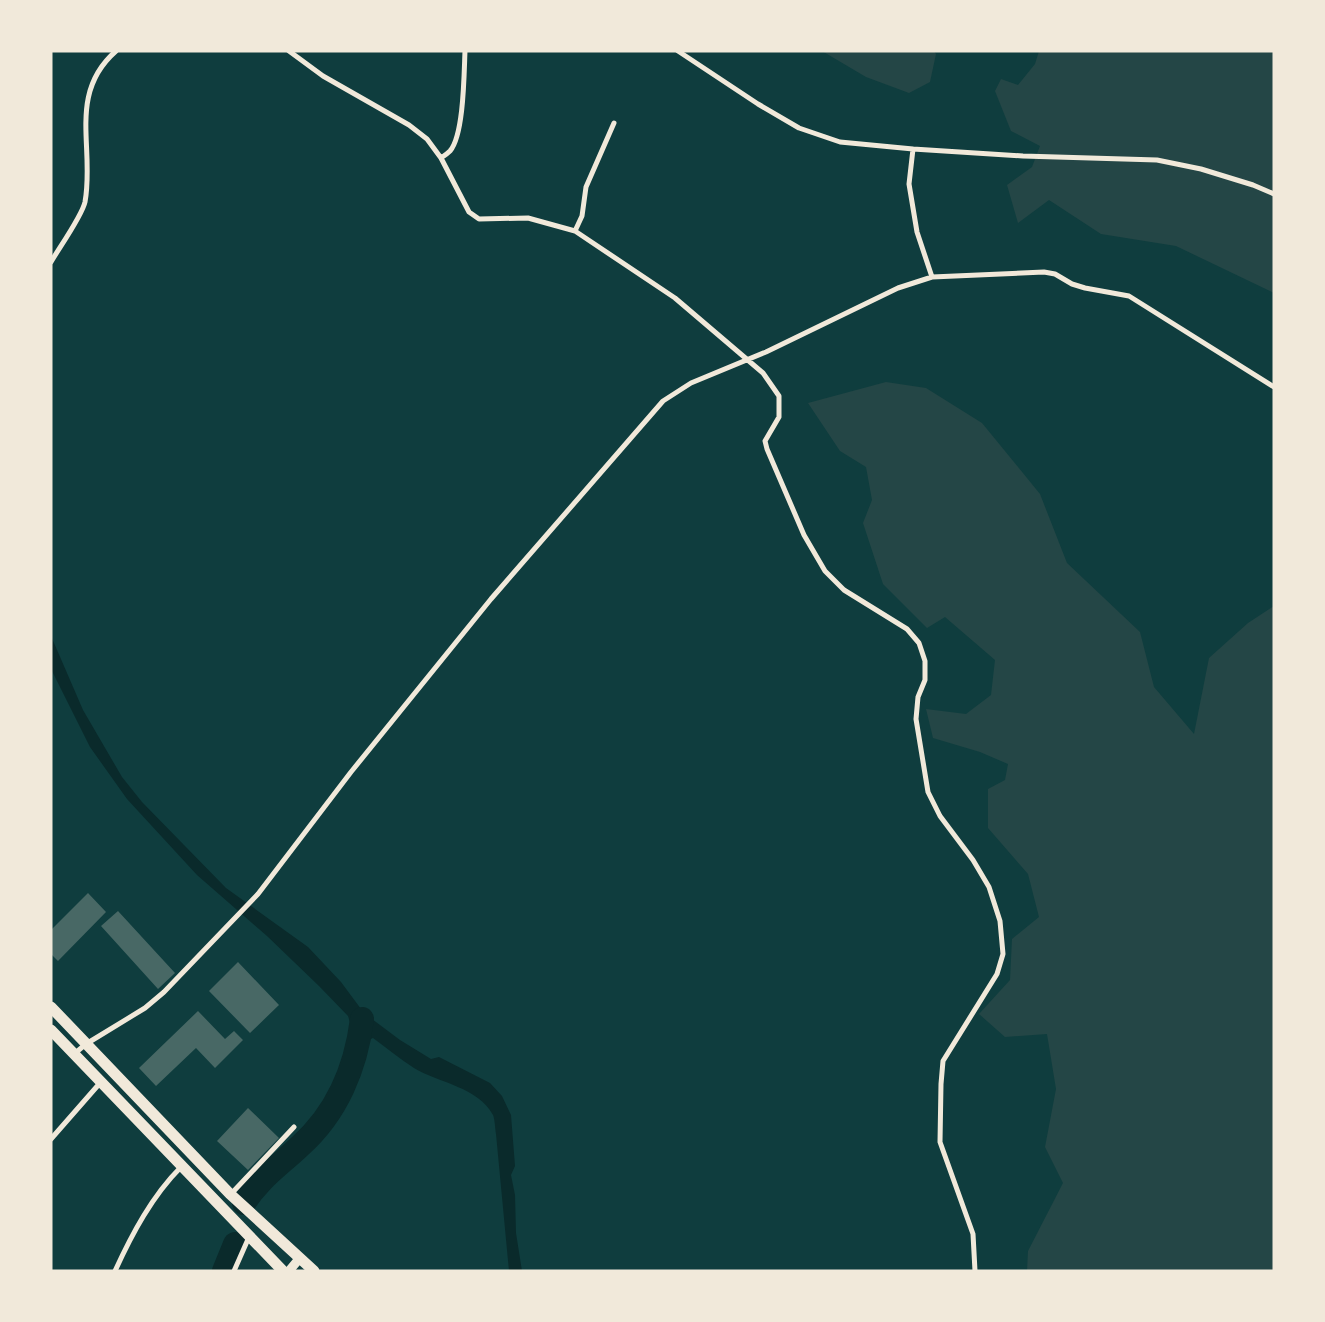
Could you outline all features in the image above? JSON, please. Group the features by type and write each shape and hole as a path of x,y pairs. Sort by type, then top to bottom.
{"highway":[{"path":"51,1007 230,1194 314,1271"},
{"path":"51,1030 58,1040 74,1054 283,1271"}],"main road":[{"path":"289,1271 299,1259"}],"street":[{"path":"51,262 84,204 86,182 85,110 92,85 102,63 116,51"},
{"path":"289,51 345,89 409,124 427,138 441,158 469,212 480,219 528,218 575,232 675,298 763,373 779,396 779,418 765,441 804,535 825,571 844,590 907,629 918,643 924,661 925,680 918,697 916,719 928,792 940,816 973,860 989,887 1000,921 1003,954 997,974 943,1061 941,1084 940,1142 973,1234 976,1271"},
{"path":"441,158 451,150 456,140 463,98 465,51"},
{"path":"678,51 758,104 799,128 840,142 1023,156 1157,160 1210,172 1253,185 1274,194"},
{"path":"575,232 582,216 586,187 614,123"},
{"path":"913,149 909,184 916,232 932,277"},
{"path":"74,1054 86,1044 145,1008 164,992 258,894 351,772 491,599 663,401 691,383 746,358 766,352 898,288 932,277 1044,272 1055,274 1072,284 1086,288 1129,296 1274,388"},
{"path":"51,1139 101,1082"},
{"path":"230,1194 294,1127"},
{"path":"115,1271 129,1239 152,1204 181,1166"},
{"path":"234,1271 249,1236"}],"shaded area":[{"path":"822,51 934,51 936,54 930,82 909,93 866,77"},
{"path":"1039,51 1274,51 1274,293 1176,246 1101,234 1049,200 1018,223 1007,185 1032,167 1040,146 1011,131 995,91 1001,79 1018,85 1035,64"},
{"path":"886,382 926,388 982,423 1040,494 1067,563 1140,632 1154,687 1194,734 1209,658 1248,623 1274,606 1274,1271 1027,1271 1028,1251 1063,1183 1045,1147 1056,1089 1047,1034 1005,1037 979,1014 1010,980 1012,939 1039,917 1028,874 988,828 988,789 1005,780 1008,764 980,752 933,738 926,709 966,714 991,695 995,660 945,617 927,628 883,584 863,523 872,500 866,467 840,451 808,403"},
{"path":"51,636 83,710 122,777 142,802 226,888 308,947 341,982 364,1013 400,1040 431,1059 439,1057 490,1083 502,1096 511,1115 515,1166 511,1175 515,1195 516,1233 522,1271 509,1271 493,1115 478,1098 414,1068 373,1038 364,1042 353,1032 348,1016 319,986 267,936 197,875 127,799 90,747 51,669"}],"building":[{"path":"88,893 106,912 58,961 51,954 51,930"},
{"path":"118,911 175,973 158,989 101,926"},
{"path":"238,962 279,1005 250,1033 209,991"},
{"path":"198,1011 225,1039 234,1031 243,1040 215,1068 196,1048 156,1086 139,1068"},
{"path":"248,1108 279,1138 248,1170 217,1141"}],"waterway":[{"path":"244,1203 263,1179 313,1133 334,1104 350,1072 362,1019"},
{"path":"224,1271 235,1244"}]}
